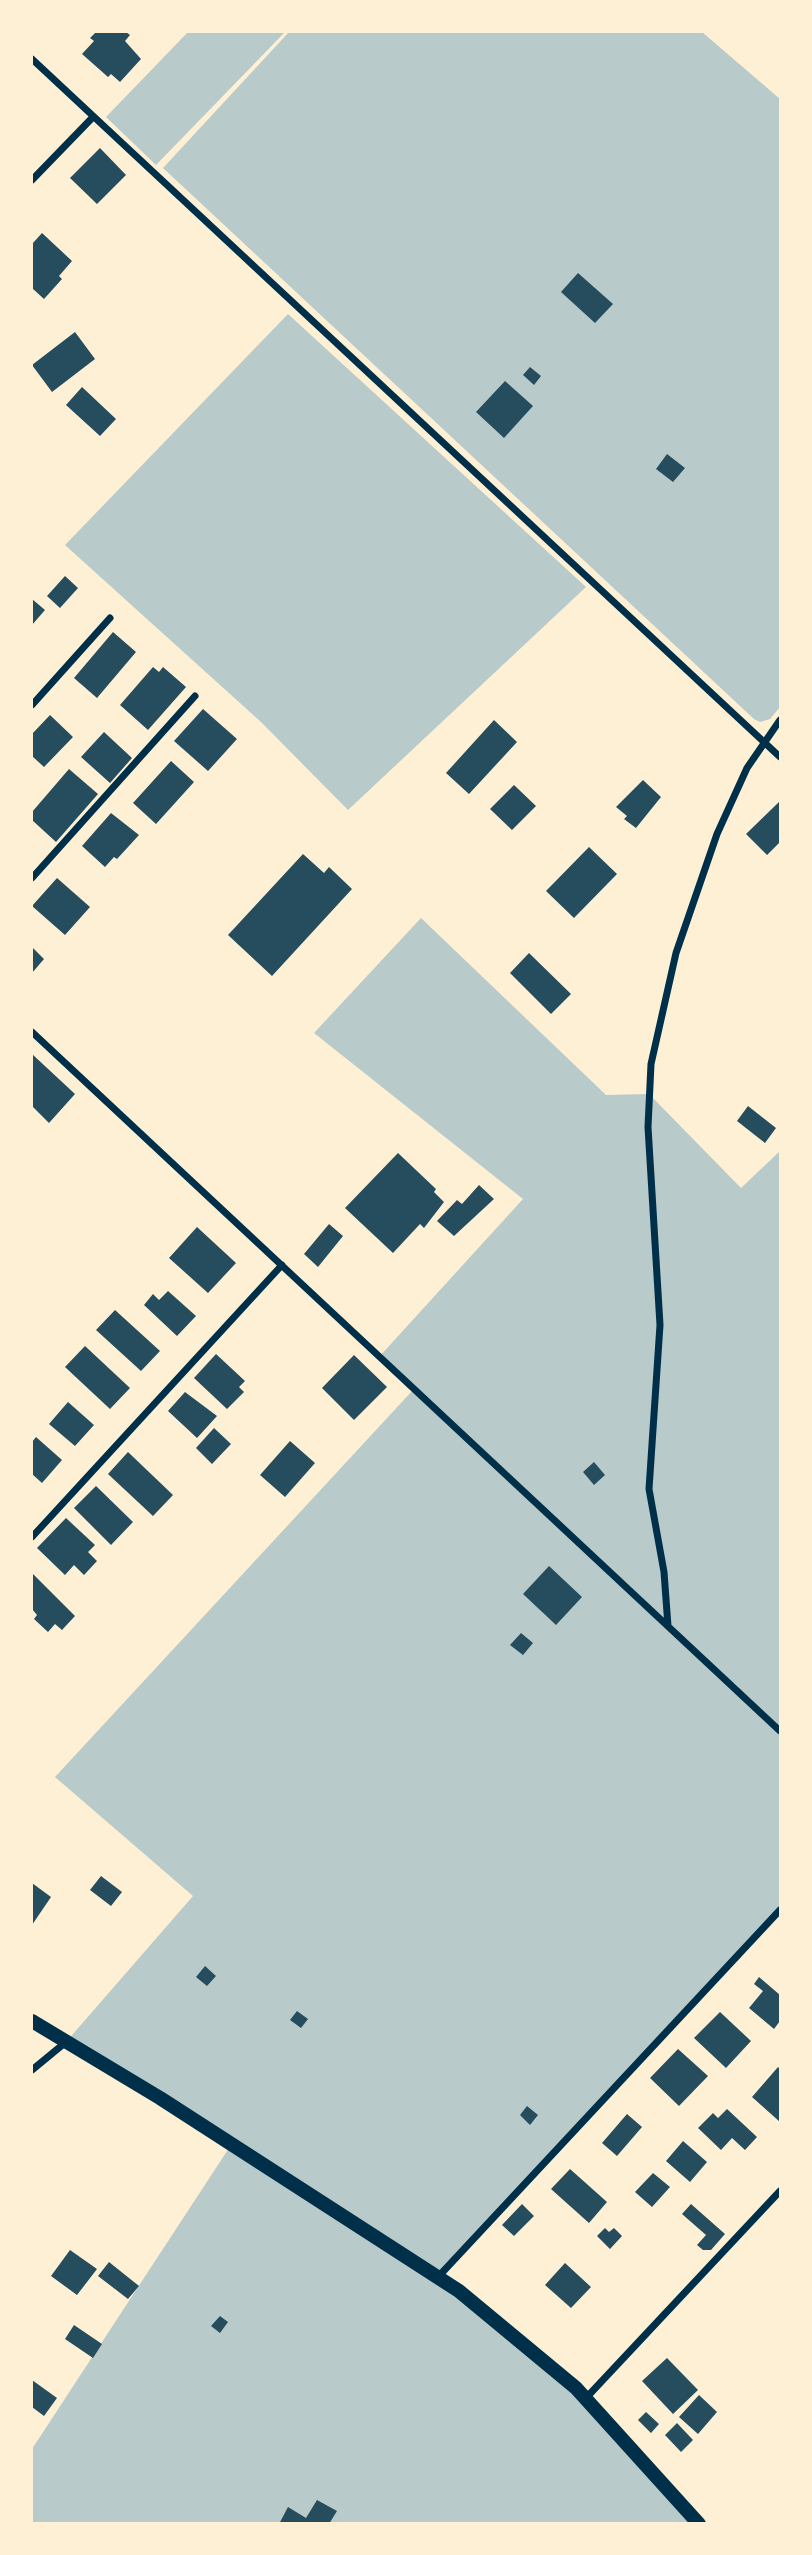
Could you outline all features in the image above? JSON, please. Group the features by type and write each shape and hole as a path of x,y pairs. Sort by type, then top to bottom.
{"main road":[{"path":"32,2021 438,2277 511,2331 586,2398 699,2524"}],"street":[{"path":"32,59 780,757"},
{"path":"32,180 93,117"},
{"path":"32,705 110,618"},
{"path":"32,878 195,696"},
{"path":"668,1626 664,1572 653,1524 649,1481 660,1325 648,1126 651,1071 666,994 687,917 725,814 764,741 780,720"},
{"path":"32,1032 780,1731"},
{"path":"32,1537 282,1265"},
{"path":"438,2277 780,1910"},
{"path":"32,2070 66,2042"},
{"path":"586,2398 780,2191"}],"shaded area":[{"path":"188,32 285,32 156,165 106,117"},
{"path":"289,32 702,32 780,99 780,707 770,719 760,722 754,719 163,168"},
{"path":"288,314 586,587 348,810 261,722 65,545"},
{"path":"421,918 606,1095 649,1094 741,1188 780,1151 780,1910 438,2276 544,2359 699,2523 32,2524 32,2449 231,2145 66,2042 193,1896 55,1777 413,1390 379,1357 523,1199 314,1033"}],"building":[{"path":"96,32 126,32 130,35 125,41 141,59 120,82 111,74 108,77 82,54 94,41 90,38"},
{"path":"100,148 126,175 97,204 70,178"},
{"path":"42,233 72,261 59,276 62,279 44,299 32,288 32,244"},
{"path":"578,273 613,304 595,323 561,292"},
{"path":"75,332 95,359 52,392 32,365"},
{"path":"530,367 541,376 534,385 523,375"},
{"path":"505,381 533,406 504,438 476,412"},
{"path":"82,387 116,419 100,436 66,405"},
{"path":"667,454 685,468 673,482 656,469"},
{"path":"65,576 78,588 60,608 47,596"},
{"path":"32,599 45,610 32,625"},
{"path":"113,632 136,652 97,698 74,678"},
{"path":"153,667 159,672 163,667 186,687 148,730 120,705"},
{"path":"203,709 237,739 208,771 174,741"},
{"path":"50,715 73,737 44,767 32,756 32,734"},
{"path":"494,720 517,742 469,794 446,773"},
{"path":"104,732 132,758 110,783 81,757"},
{"path":"171,761 194,782 156,824 133,803"},
{"path":"69,769 98,794 56,842 32,820 32,812"},
{"path":"643,780 661,797 636,828 624,819 627,816 616,807"},
{"path":"514,785 536,806 512,830 490,809"},
{"path":"780,801 780,842 767,855 746,834"},
{"path":"111,813 139,835 117,859 114,857 105,867 82,846"},
{"path":"589,847 617,874 574,918 546,891"},
{"path":"303,854 324,873 329,867 352,889 272,976 228,935"},
{"path":"57,878 90,907 65,935 32,906"},
{"path":"32,947 44,959 32,973"},
{"path":"529,953 571,994 551,1014 510,973"},
{"path":"32,1054 75,1094 49,1123 32,1106"},
{"path":"748,1106 776,1128 765,1143 737,1121"},
{"path":"398,1153 436,1189 434,1192 444,1202 424,1228 420,1224 393,1253 345,1208"},
{"path":"479,1185 494,1199 454,1236 437,1221 457,1200 462,1204"},
{"path":"329,1224 343,1236 318,1267 304,1254"},
{"path":"197,1227 236,1263 208,1293 169,1258"},
{"path":"168,1291 196,1316 177,1336 144,1305 153,1294 159,1300"},
{"path":"115,1310 160,1351 141,1371 96,1330"},
{"path":"85,1346 130,1388 110,1409 65,1367"},
{"path":"216,1354 245,1381 239,1387 244,1392 227,1409 194,1378"},
{"path":"354,1355 387,1387 354,1420 322,1388"},
{"path":"185,1392 217,1416 197,1438 168,1411"},
{"path":"68,1402 94,1425 75,1446 49,1424"},
{"path":"214,1428 231,1444 212,1464 196,1448"},
{"path":"36,1437 62,1460 42,1483 32,1474 32,1442"},
{"path":"290,1441 315,1463 285,1497 260,1475"},
{"path":"128,1452 173,1495 153,1516 108,1474"},
{"path":"594,1462 605,1475 594,1485 583,1472"},
{"path":"96,1486 133,1522 111,1545 74,1508"},
{"path":"66,1518 95,1545 88,1552 97,1561 84,1575 74,1565 65,1575 37,1548"},
{"path":"549,1566 582,1597 556,1625 523,1594"},
{"path":"32,1573 75,1616 62,1630 55,1624 48,1632 34,1619 37,1615 32,1609"},
{"path":"521,1633 533,1643 523,1655 510,1645"},
{"path":"101,1876 122,1892 111,1906 90,1890"},
{"path":"32,1883 51,1897 32,1925"},
{"path":"205,1966 216,1976 207,1986 196,1977"},
{"path":"759,1977 780,1995 780,2021 774,2029 749,2008 763,1991 754,1984"},
{"path":"297,2011 308,2019 301,2028 290,2020"},
{"path":"720,2012 751,2041 726,2068 694,2038"},
{"path":"678,2049 708,2076 679,2106 650,2078"},
{"path":"778,2067 780,2069 780,2122 752,2097"},
{"path":"527,2106 538,2115 530,2125 520,2115"},
{"path":"727,2109 757,2137 745,2150 732,2138 721,2150 698,2128 713,2113 718,2118"},
{"path":"627,2114 642,2127 617,2156 602,2143"},
{"path":"683,2141 707,2162 690,2182 666,2161"},
{"path":"570,2169 607,2202 589,2223 551,2189"},
{"path":"653,2173 670,2187 652,2207 635,2192"},
{"path":"522,2204 534,2216 514,2236 502,2225"},
{"path":"691,2204 725,2234 711,2250 703,2250 697,2245 706,2235 682,2214"},
{"path":"605,2228 609,2232 614,2228 622,2236 610,2249 597,2236"},
{"path":"70,2250 97,2269 77,2295 51,2276"},
{"path":"109,2262 139,2286 128,2299 98,2276"},
{"path":"565,2263 591,2287 571,2308 545,2285"},
{"path":"220,2316 228,2322 220,2333 211,2326"},
{"path":"74,2325 102,2344 93,2358 65,2339"},
{"path":"667,2358 698,2390 673,2414 642,2381"},
{"path":"32,2380 57,2398 44,2416 32,2407"},
{"path":"699,2395 717,2412 698,2434 679,2417"},
{"path":"646,2412 659,2424 651,2433 638,2420"},
{"path":"677,2423 693,2440 681,2452 665,2435"},
{"path":"317,2500 337,2511 329,2524 279,2524 288,2507 306,2518"}]}
